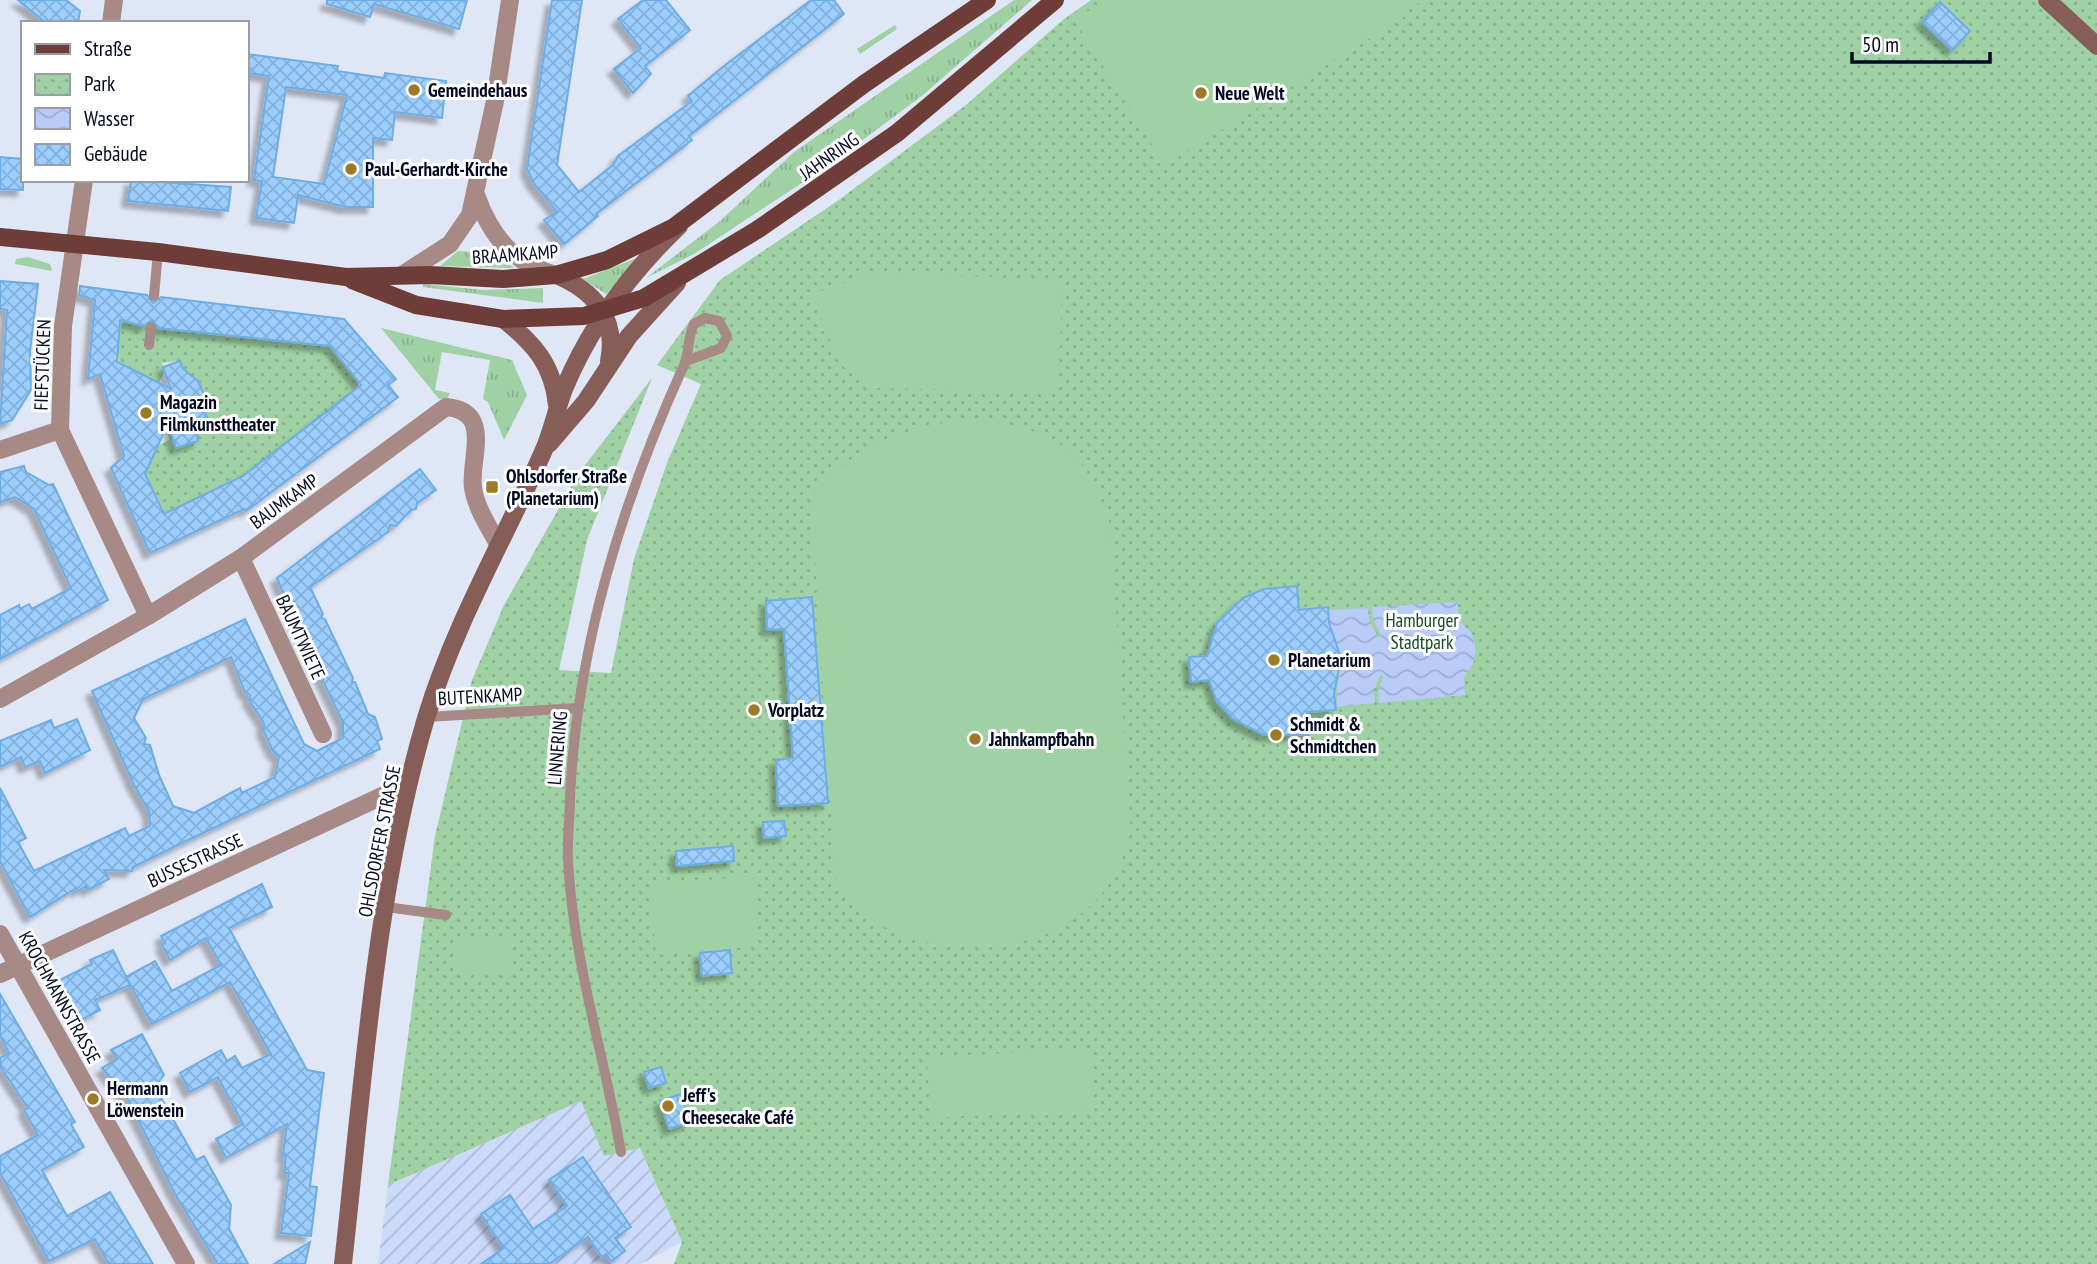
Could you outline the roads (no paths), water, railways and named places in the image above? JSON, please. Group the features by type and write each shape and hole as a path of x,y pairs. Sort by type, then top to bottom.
{"main road":[{"name":"JAHNRING","path":"744,174 864,84 988,0"},
{"name":"JAHNRING","path":"604,312 644,298 688,274 828,183 897,133 1055,0"},
{"name":"BRAAMKAMP","path":"0,237 158,252 346,277 402,275 503,279 556,275 624,253 690,216 744,174"},
{"name":"BRAAMKAMP","path":"346,277 416,305 503,320 556,319 604,312"}],"street":[{"path":"111,21 114,0"},
{"path":"402,275 441,252 458,237 476,195 495,102 510,0"},
{"path":"2047,0 2097,46"},
{"name":"FIEFSTÜCKEN","path":"85,182 62,326 60,430 148,616"},
{"path":"476,195 491,231 505,248 534,268 556,275 587,292 604,312 611,333 609,364"},
{"name":"OHLSDORFER STRASSE","path":"343,1264 386,907 408,784 427,717 460,621 544,450 557,408 604,312 646,259 690,216"},
{"name":"OHLSDORFER STRASSE","path":"544,450 586,401 609,364 661,298 688,274"},
{"path":"503,320 534,346 545,360 555,386 557,408"},
{"name":"BAUMKAMP","path":"0,699 148,616 241,558 446,407 467,415 477,429 473,487 498,544"},
{"path":"0,450 60,430"},
{"name":"BAUMTWIETE","path":"241,558 323,734"},
{"name":"BUSSESTRASSE","path":"0,974 408,784"},
{"name":"KROCHMANNSTRASSE","path":"0,934 186,1264"}],"lane":[{"path":"154,296 158,252"},
{"name":"LINNERING","path":"621,1152 583,984 568,859 573,745 578,708 609,560 646,451 686,361 694,324 705,318 719,321 727,335 721,348 686,361"},
{"path":"149,345 151,327"},
{"name":"BUTENKAMP","path":"427,717 578,708"},
{"path":"386,907 446,915"}],"water":[{"path":"1457,602 1459,620 1472,634 1476,651 1473,664 1464,677 1465,695 1379,703 1378,692 1383,676 1380,675 1374,691 1375,703 1336,707 1341,655 1329,623 1328,610 1368,608 1369,620 1378,637 1381,636 1373,619 1372,607"}],"place":[{"name":"Gemeindehaus","path":"414,90"},
{"name":"Neue Welt","path":"1201,93"},
{"name":"Paul-Gerhardt-Kirche","path":"351,169"},
{"name":"Magazin Filmkunsttheater","path":"146,413"},
{"name":"Ohlsdorfer Straße (Planetarium)","path":"492,487"},
{"name":"Planetarium","path":"1274,660"},
{"name":"Vorplatz","path":"754,710"},
{"name":"Schmidt & Schmidtchen","path":"1276,735"},
{"name":"Jahnkampfbahn","path":"975,739"},
{"name":"Hermann Löwenstein","path":"93,1099"},
{"name":"Jeff's Cheesecake Café","path":"668,1106"}],"park label":[{"name":"Hamburger Stadtpark","path":"1422,631"}]}
